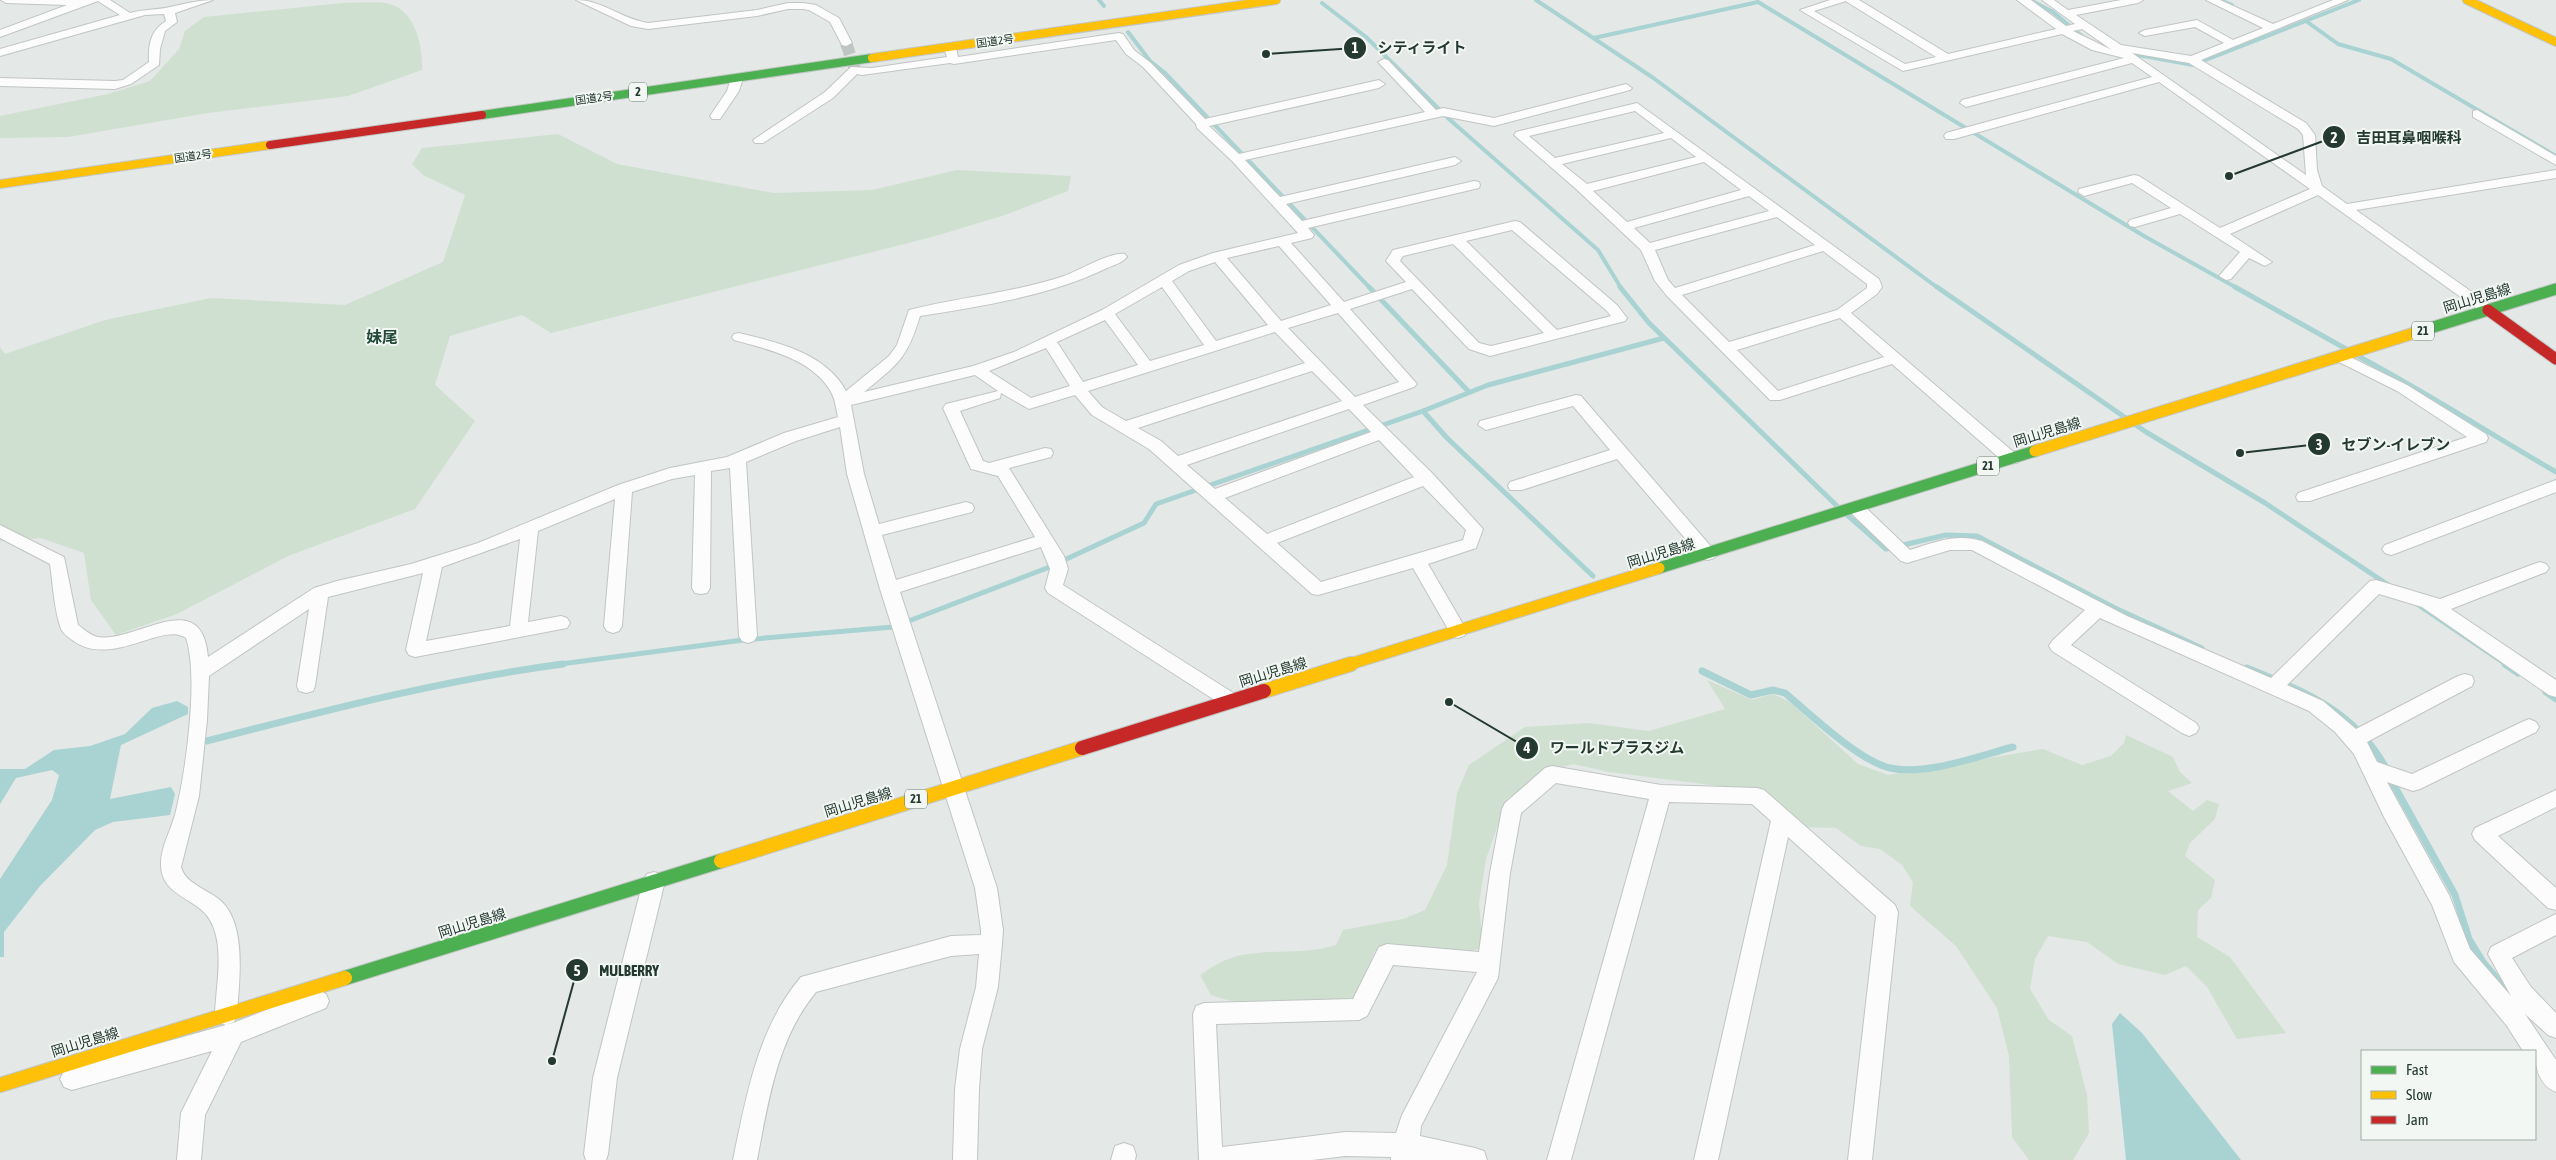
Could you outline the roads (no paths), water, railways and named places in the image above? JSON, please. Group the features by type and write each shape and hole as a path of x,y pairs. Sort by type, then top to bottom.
{"main road":[{"name":"国道2号","path":"601,86 1204,0"},
{"name":"国道2号","path":"0,184 737,78 952,53 1089,27 1276,0"},
{"path":"2466,0 2556,42"},
{"name":"岡山児島線","path":"322,985 2556,289"},
{"path":"2488,310 2556,359"},
{"name":"岡山児島線","path":"0,1085 65,1064"}],"street":[{"path":"6,0 92,1"},
{"path":"103,0 128,16"},
{"path":"0,53 128,16 144,12 169,10 208,0"},
{"path":"581,0 635,24 648,26 757,14 788,3 812,8 835,20 846,43"},
{"path":"1842,0 1805,10 1903,68 2086,25"},
{"path":"1851,0 1946,58"},
{"path":"2022,0 2042,9 2068,28 2084,43 2108,52 2196,63 2302,126 2309,135 2310,170 2317,189"},
{"path":"2047,0 2086,25 2488,310"},
{"path":"2068,13 2138,0"},
{"path":"2211,0 2272,28"},
{"path":"2196,63 2233,44 2343,0"},
{"path":"0,34 44,16 92,1"},
{"path":"0,82 115,85 127,82 155,63 154,49 160,29 172,22 169,10"},
{"path":"2145,33 2197,23 2233,44"},
{"path":"1089,27 1095,38"},
{"path":"758,140 829,94 855,68 862,72 872,71 952,53 954,61 1095,38 1119,36 1130,52 1147,65 1208,122"},
{"path":"1966,103 2126,54"},
{"path":"1384,62 1434,114"},
{"path":"716,116 733,91 737,78"},
{"path":"1950,136 2161,78"},
{"path":"842,402 977,370 1049,342 1107,313 1164,279 1218,256 1308,235 1305,224 1243,156 1201,126 1208,122 1379,84"},
{"path":"1243,156 1443,112 1494,122 1626,88"},
{"path":"1726,348 1842,313 1872,291 1875,287 1874,282 1637,107 1520,135 1584,189 1647,248 1662,281 1672,293 1775,398 1895,358"},
{"path":"2477,114 2556,161"},
{"path":"1552,162 1674,134"},
{"path":"1584,189 1706,158"},
{"path":"1284,201 1455,161"},
{"path":"2344,208 2556,174"},
{"path":"2084,192 2134,179 2265,262"},
{"path":"1305,224 1474,185"},
{"path":"2220,233 2317,189"},
{"path":"1624,227 1752,191"},
{"path":"2135,223 2183,210"},
{"path":"1647,248 1779,212"},
{"path":"1515,225 1612,308 1620,318 1490,351 1474,346 1415,284 1393,261 1398,253 1515,225"},
{"path":"1456,239 1554,335"},
{"path":"1176,463 1409,384 1282,241"},
{"path":"1672,293 1825,246"},
{"path":"2226,276 2248,250"},
{"path":"1049,342 1079,389 1097,411 1155,445 1318,589 1418,561 1470,544 1475,529 1277,326 1218,256"},
{"path":"842,402 894,359 904,345 914,313 1006,298 1094,271 1120,257"},
{"path":"1164,279 1212,346"},
{"path":"977,370 1029,404 1415,284"},
{"path":"1107,313 1147,367"},
{"path":"1842,313 2011,459"},
{"path":"739,337 774,346 801,356 820,369 839,390 846,420 853,468 899,624 986,888 992,930 991,944 987,987 971,1048 967,1089 965,1160"},
{"path":"2304,497 2480,438 2349,354"},
{"path":"1125,427 1314,365"},
{"path":"995,395 951,408 977,465 1004,472 1044,540 1057,564 1054,588 1231,701"},
{"path":"1486,425 1576,400 1708,554"},
{"path":"199,673 320,593 484,548 624,489 670,474 738,459 790,437 846,420"},
{"path":"1206,491 1379,429"},
{"path":"1516,486 1621,452"},
{"path":"988,468 1045,453"},
{"path":"738,459 748,636"},
{"path":"701,588 703,468"},
{"path":"1264,542 1427,478"},
{"path":"2391,550 2556,486"},
{"path":"613,626 624,489"},
{"path":"872,532 966,508"},
{"path":"1853,509 1907,557 1953,543 1963,542 1976,545 2098,609 2276,683 2316,706 2342,727 2360,737"},
{"path":"518,630 530,528"},
{"path":"0,531 58,561 70,628 89,642 101,644 155,630 187,629 195,634 200,658 194,769 186,812 171,866 174,878 219,914 225,928 228,956 229,1024 194,1113 189,1160"},
{"path":"889,589 1044,540"},
{"path":"1418,561 1458,630"},
{"path":"434,563 415,650 561,623"},
{"path":"2276,683 2376,586 2441,606 2540,568"},
{"path":"306,686 320,593"},
{"path":"2423,600 2553,683"},
{"path":"2098,609 2058,646 2189,728"},
{"path":"2360,737 2465,681"},
{"path":"2374,769 2413,783 2529,727"},
{"path":"2360,737 2361,749 2374,769 2442,902 2462,955 2515,1018 2536,1050"},
{"path":"1405,1153 1410,1123 1487,978 1500,873 1512,809 1552,774 1661,793 1757,796 1886,912 1860,1160"},
{"path":"1559,1160 1661,793"},
{"path":"2556,798 2482,834 2556,901"},
{"path":"1706,1160 1782,818"},
{"path":"596,1154 605,1078 654,881"},
{"path":"2556,924 2499,954 2510,979 2524,998 2556,1027"},
{"path":"746,1160 756,1107 771,1051 799,993 809,984 951,946 991,944"},
{"path":"1475,1160 1405,1153 1345,1144 1211,1160 1204,1014 1359,1009 1387,954 1490,963"},
{"path":"65,1064 64,1081 229,1024 321,1000 322,985"},
{"path":"2536,1050 2556,1081"}],"water":[{"path":"177,701 188,707 188,714 121,745 110,799 171,787 175,794 170,815 113,822 95,830 40,886 4,932 4,957 0,957 0,879 52,800 59,775 52,770 16,778 0,804 0,769 25,769 54,750 90,746 125,734 152,708"},
{"path":"2120,1013 2142,1033 2241,1160 2126,1160 2112,1024"}],"waterway":[{"path":"1099,0 1104,6"},
{"path":"1536,0 1652,77 1938,288"},
{"path":"2030,0 2053,12 2083,37"},
{"path":"2220,0 2232,5"},
{"path":"2127,53 2193,65 2359,0"},
{"path":"1594,38 1758,2 2144,236 2237,288"},
{"path":"1322,3 1366,37 1449,119 1598,250 1621,288"},
{"path":"2306,21 2338,44 2391,59 2556,156"},
{"path":"1128,32 1150,61 1165,73 1370,288"},
{"path":"1369,287 1469,392"},
{"path":"1620,287 1649,323 1839,508"},
{"path":"1937,287 2146,432 2265,503 2390,586"},
{"path":"2235,287 2348,350"},
{"path":"1423,411 1488,385 1664,338"},
{"path":"2356,355 2556,472"},
{"path":"553,665 743,640 893,627 1047,568 1144,523 1156,504 1423,411"},
{"path":"1423,411 1447,438 1593,576"},
{"path":"1846,514 1886,549 1946,535 1977,536 2115,608 2202,648"},
{"path":"2414,602 2507,665"},
{"path":"207,741 428,687 563,664"},
{"path":"2505,664 2518,673"},
{"path":"2247,668 2309,695 2344,718 2360,733 2387,770"},
{"path":"1702,671 1751,695 1773,690 1785,693 1850,747 1878,764 1890,768 1904,770 1936,767 2013,747"},
{"path":"2546,692 2556,699"},
{"path":"2390,778 2455,895 2469,939 2483,962 2513,998"}],"tunnel":[{"path":"846,43 855,69"}],"place":[{"name":"シティライト","path":"1266,54"},
{"name":"吉田耳鼻咽喉科","path":"2229,176"},
{"name":"セブン-イレブン","path":"2240,453"},
{"name":"ワールドプラスジム","path":"1449,702"},
{"name":"MULBERRY","path":"552,1061"}],"district":[{"name":"妹尾","path":"382,337"}]}
